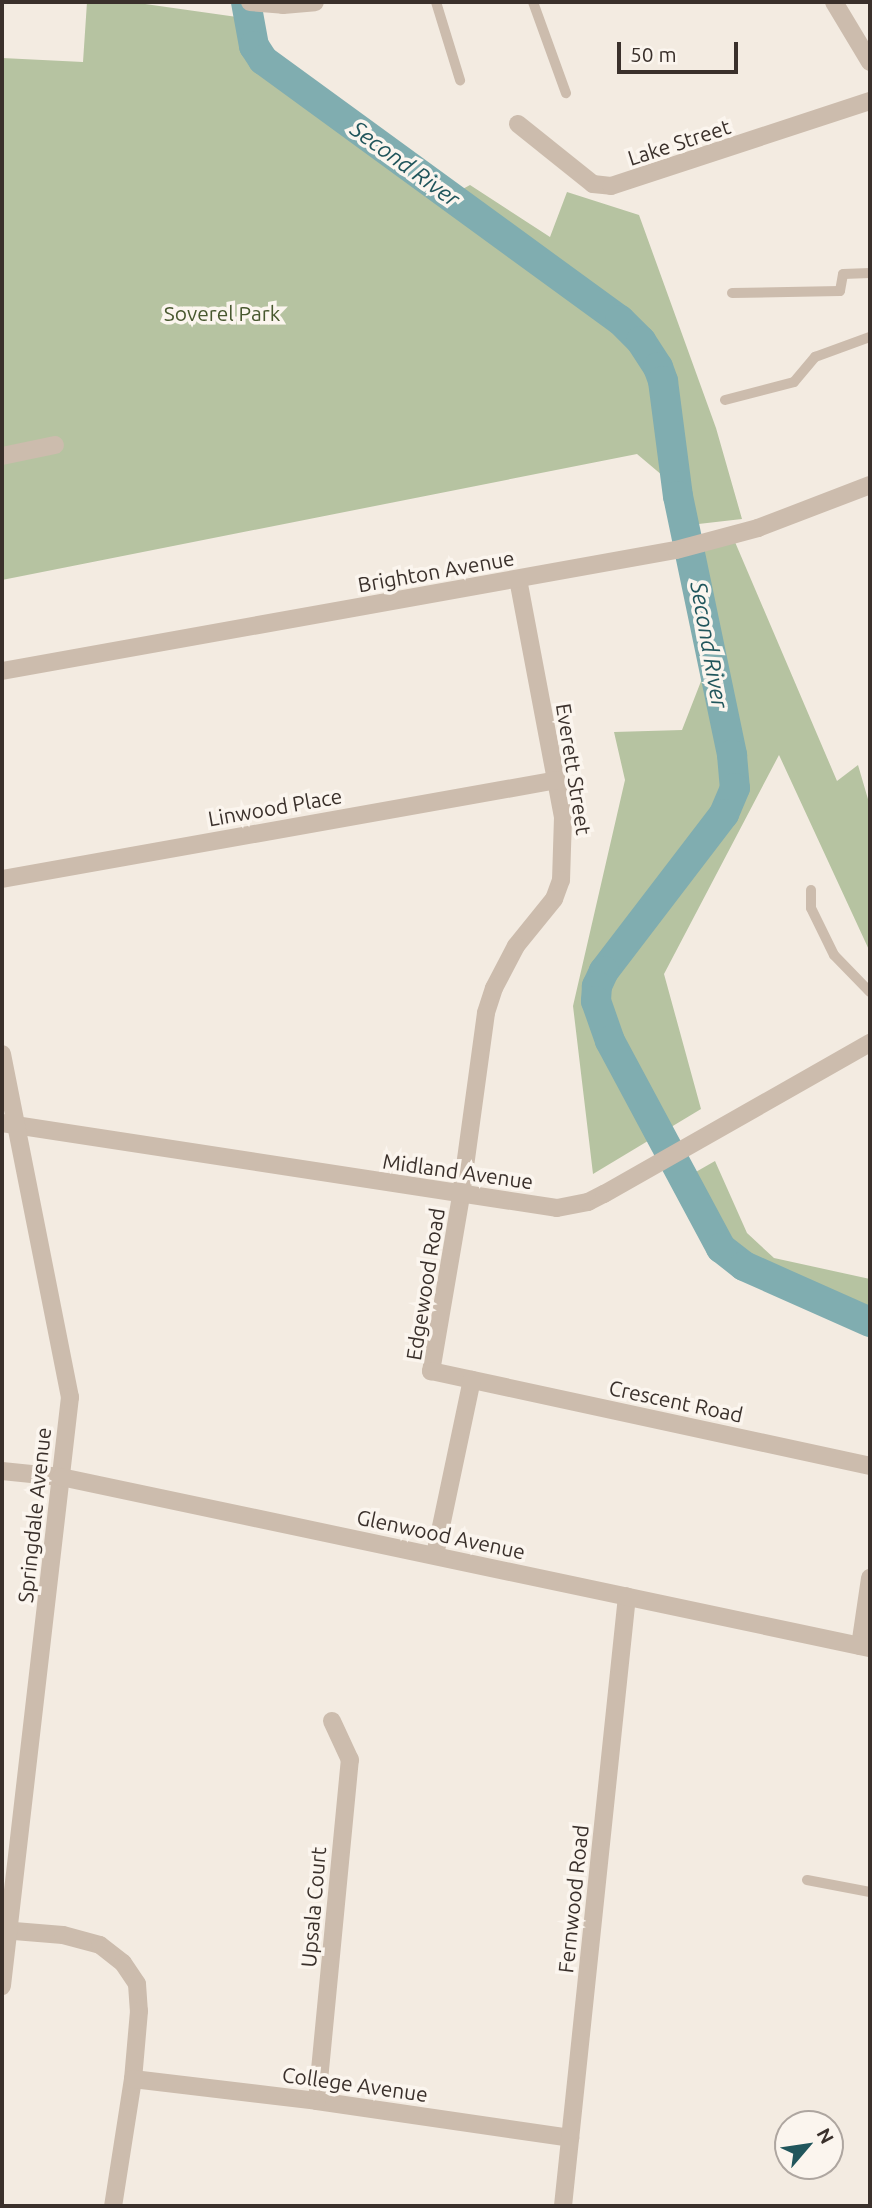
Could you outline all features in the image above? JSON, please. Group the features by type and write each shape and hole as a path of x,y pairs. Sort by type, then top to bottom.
{"street":[{"path":"256,3 314,2"},
{"path":"835,2 864,39 870,62"},
{"name":"Lake Street","path":"518,124 593,184 611,186 633,182 870,101"},
{"path":"2,456 55,445"},
{"name":"Brighton Avenue","path":"2,671 676,550 758,528 870,485"},
{"name":"Everett Street","path":"461,1196 485,1013 494,988 516,946 554,899 561,880 564,838 557,780 518,579"},
{"name":"Linwood Place","path":"2,879 557,780"},
{"name":"Midland Avenue","path":"9,1124 461,1196 556,1208 572,1207 604,1194 870,1042"},
{"name":"Springdale Avenue","path":"2,1054 9,1124 70,1397 6,1931 2,1986"},
{"name":"Edgewood Road","path":"461,1196 431,1371 472,1380"},
{"path":"435,1555 472,1380"},
{"name":"Crescent Road","path":"472,1380 870,1466"},
{"name":"Glenwood Avenue","path":"2,1471 61,1477 865,1647"},
{"path":"865,1647 870,1578"},
{"name":"Fernwood Road","path":"563,2206 627,1596"},
{"name":"Upsala Court","path":"317,2101 350,1760 332,1721"},
{"path":"6,1931 63,1936 100,1945 123,1963 137,1983 139,2011 133,2079 113,2206"},
{"name":"College Avenue","path":"133,2079 317,2101 570,2138"}],"lane":[{"path":"436,2 460,80"},
{"path":"533,2 566,93"},
{"path":"732,293 840,291 843,274 870,273"},
{"path":"725,400 794,382 815,357 870,337"},
{"path":"811,890 811,908 834,954 870,992"},
{"path":"807,1880 870,1892"}],"green space":[{"name":"Soverel Park","path":"87,2 131,2 237,17 245,58 441,201 470,185 550,237 567,192 639,215 716,428 742,519 681,526 669,481 637,454 2,580 2,58 83,62"},
{"path":"735,542 837,781 858,765 870,806 870,952 779,755 664,974 701,1109 593,1174 573,1006 625,780 614,732 682,730 705,671 681,554"},
{"path":"715,1161 747,1233 774,1258 870,1279 870,1332 738,1267 687,1177"}],"waterway":[{"name":"Second River","path":"246,2 254,46 263,60 620,320 641,341 658,367 663,381 678,496 732,755 735,788 724,814 604,971 597,986 596,1001 610,1041 721,1248 744,1266 870,1322"}]}
